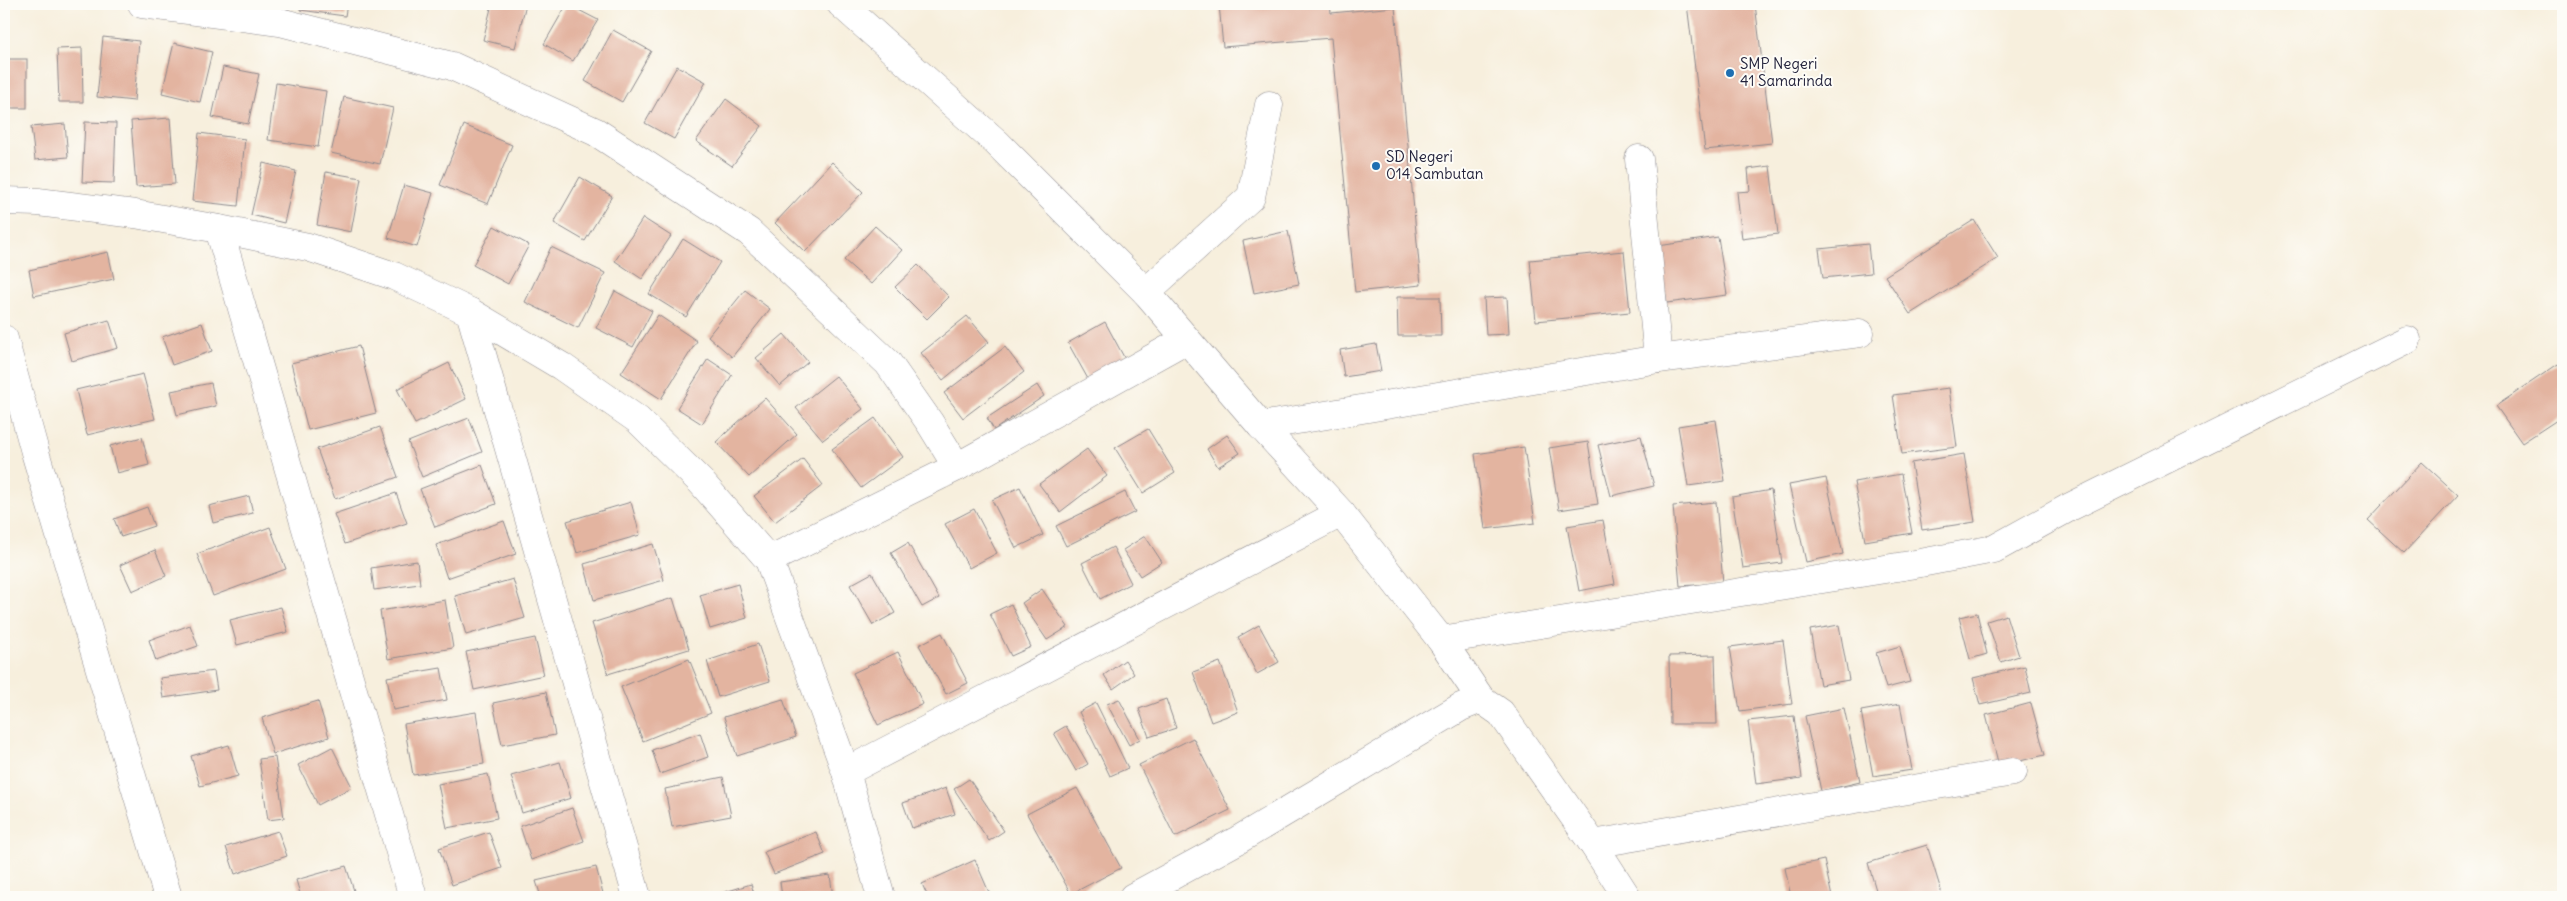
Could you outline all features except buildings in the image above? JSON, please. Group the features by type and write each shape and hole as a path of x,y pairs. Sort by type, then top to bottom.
{"street":[{"path":"142,4 280,22 452,66 596,132 749,232 888,363 930,423 957,467"},
{"path":"841,4 997,143 1146,292 1185,340 1341,514 1441,640 1481,700 1501,713 1593,844 1627,897"},
{"path":"1146,292 1251,197 1269,105"},
{"path":"1639,159 1658,359"},
{"path":"4,201 135,214 218,229 308,247 394,276 470,312 561,366 638,420 702,482 769,560 846,772 881,897"},
{"path":"218,229 413,897"},
{"path":"470,312 637,897"},
{"path":"1261,426 1658,359 1860,333"},
{"path":"4,339 34,452 168,897"},
{"path":"769,560 957,467 1185,340"},
{"path":"1441,640 1910,565 1994,549 2070,507 2407,340"},
{"path":"846,772 1341,514"},
{"path":"1133,897 1238,840 1461,707 1481,700"},
{"path":"1593,844 2013,772"}],"place":[{"name":"SMP Negeri 41 Samarinda","path":"1730,73"},
{"name":"SD Negeri 014 Sambutan","path":"1376,166"}]}
